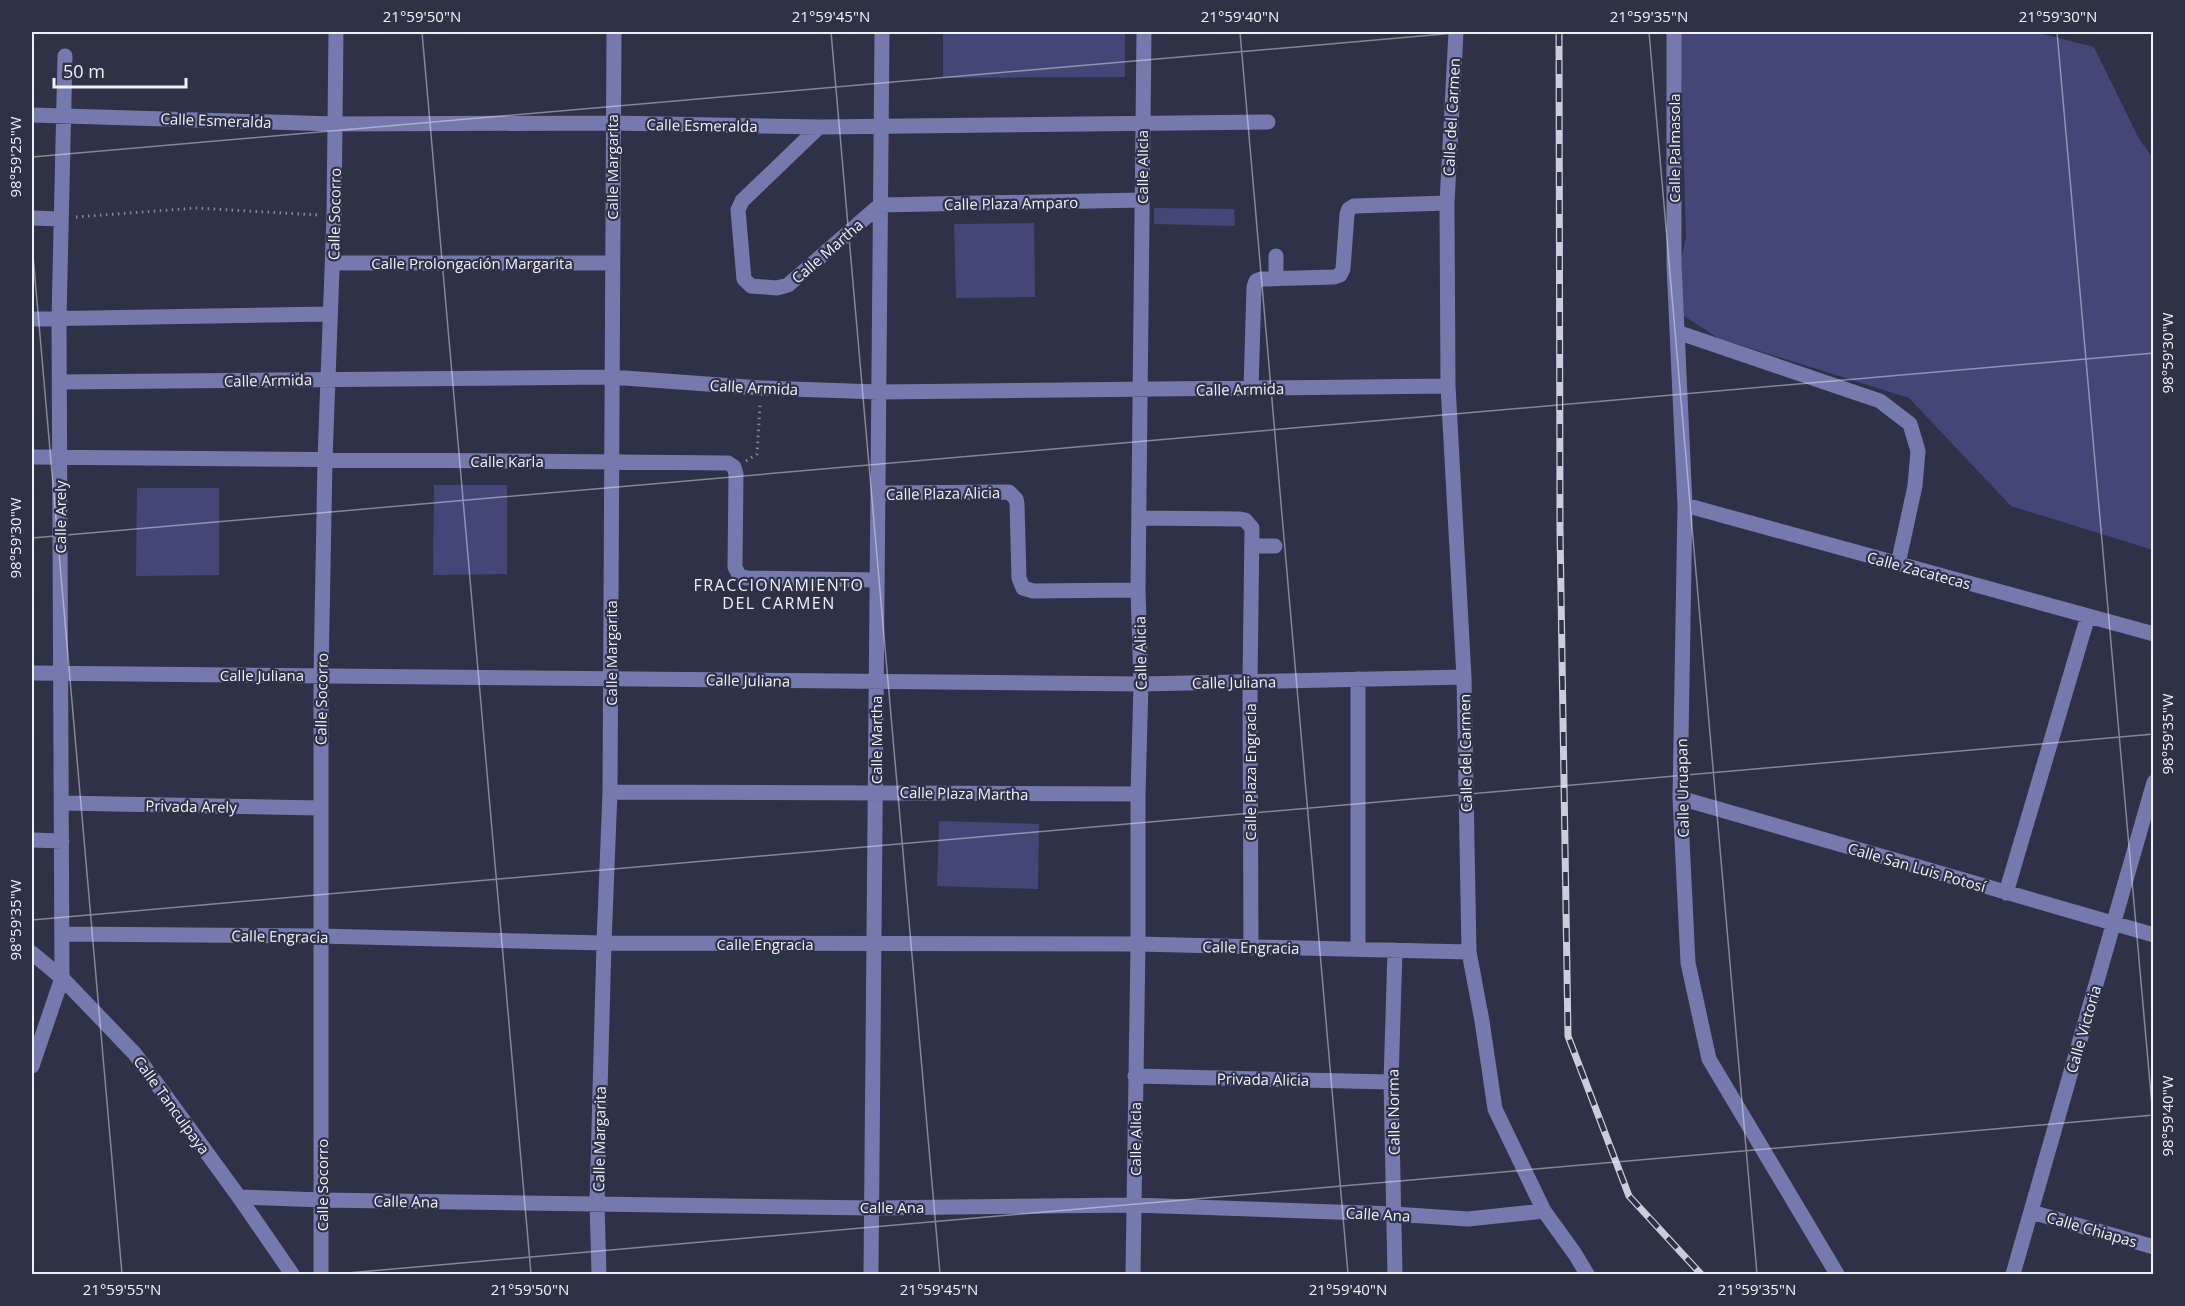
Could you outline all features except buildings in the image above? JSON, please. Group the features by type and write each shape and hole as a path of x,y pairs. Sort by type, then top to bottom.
{"street":[{"name":"Calle Socorro","path":"321,1275 321,676 325,460 333,262 336,32"},
{"name":"Calle Margarita","path":"599,1275 597,1203 603,943 610,792 614,32"},
{"name":"Calle Martha","path":"871,1275 882,32"},
{"name":"Calle Alicia","path":"1132,1275 1141,684 1138,590 1144,32"},
{"name":"Calle del Carmen","path":"1456,32 1447,204 1448,386 1464,677 1469,952 1482,1021 1494,1109 1544,1211 1587,1275"},
{"name":"Calle Palmasola","path":"1674,32 1674,264"},
{"name":"Calle Arely","path":"63,978 59,320 66,56"},
{"name":"Calle Esmeralda","path":"32,115 335,124 612,123 819,127 1268,122"},
{"name":"Calle Martha","path":"819,127 742,201 738,210 744,279 747,283 751,286 777,288 788,285 880,205"},
{"name":"Calle Plaza Amparo","path":"880,205 1142,200"},
{"path":"1251,389 1256,281 1340,275 1343,269 1347,214 1354,206 1447,204"},
{"path":"32,218 61,219"},
{"path":"1276,256 1276,279"},
{"name":"Calle Prolongación Margarita","path":"333,262 612,263"},
{"name":"Calle Uruapan","path":"1674,264 1685,505 1680,798 1688,963 1709,1059 1837,1275"},
{"path":"32,319 330,314"},
{"path":"1677,332 1880,401 1910,424 1918,451 1917,463 1915,486 1898,564"},
{"name":"Calle Armida","path":"60,382 611,377 761,388 879,392 1448,386"},
{"name":"Calle Karla","path":"32,457 728,463 734,467"},
{"path":"734,467 736,474 735,567 739,575 746,578 877,580"},
{"name":"Calle Plaza Alicia","path":"878,493 1009,492 1016,499 1017,504 1019,578 1023,588 1033,591 1138,590"},
{"name":"Calle Zacatecas","path":"1685,505 2154,634"},
{"name":"Calle Plaza Engracia","path":"1139,518 1240,519 1250,524 1252,528 1251,948"},
{"path":"1253,546 1275,546"},
{"path":"2006,893 2088,616"},
{"name":"Calle Juliana","path":"32,674 1141,684 1464,677"},
{"path":"1358,679 1358,949"},
{"name":"Calle Victoria","path":"2013,1275 2154,782"},
{"name":"Calle Plaza Martha","path":"610,792 1138,794"},
{"name":"Calle San Luis Potosí","path":"1680,798 2154,935"},
{"name":"Privada Arely","path":"62,803 320,808"},
{"path":"32,840 62,841"},
{"name":"Calle Engracia","path":"62,934 320,936 603,943 1138,944 1469,952"},
{"name":"Calle Norma","path":"1395,950 1392,1082 1395,1275"},
{"name":"Calle Tanculpaya","path":"32,953 63,978 135,1054 239,1197 292,1275"},
{"path":"32,1066 63,978"},
{"name":"Privada Alicia","path":"1135,1076 1392,1082"},
{"name":"Calle Ana","path":"239,1197 872,1208 1134,1205 1394,1214 1468,1219 1544,1211"},
{"name":"Calle Chiapas","path":"2031,1212 2154,1247"}],"path":[{"path":"61,219 196,208 334,216"},
{"path":"734,467 757,454 761,388"}],"shaded area":[{"path":"943,32 1125,32 1125,77 943,78"},
{"path":"1680,32 2035,32 2094,47 2139,139 2153,158 2153,550 2011,506 1909,398 1718,338 1684,316 1678,275 1686,237"},
{"path":"1154,208 1234,209 1235,226 1154,224"},
{"path":"1034,223 1035,297 956,298 954,224"},
{"path":"434,485 507,485 507,574 433,575"},
{"path":"137,488 219,488 219,575 136,576"},
{"path":"939,821 1039,824 1038,889 937,886"}],"railway":[{"path":"1559,32 1560,529 1568,1036 1629,1196 1701,1274"}],"district":[{"name":"FRACCIONAMIENTO DEL CARMEN","path":"779,594"}]}
